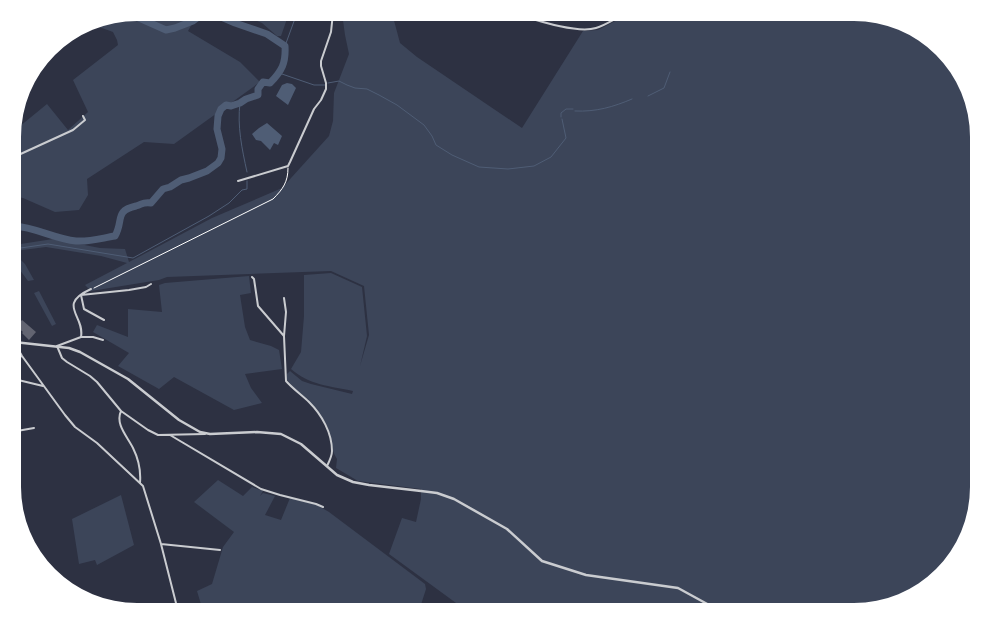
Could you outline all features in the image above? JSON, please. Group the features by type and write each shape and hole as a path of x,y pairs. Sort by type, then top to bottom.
{"street":[{"path":"238,181 288,166 314,109 326,89 321,61 331,32 332,21"},
{"path":"545,21 584,30 597,28 611,21"},
{"path":"21,154 73,130 85,120 83,116"},
{"path":"252,277 254,279 258,306 284,336"},
{"path":"81,295 129,290 152,284"},
{"path":"81,337 82,330 73,308 75,300 91,289"},
{"path":"81,295 84,310 104,320"},
{"path":"284,298 286,312 284,336 286,381 309,402 326,426 332,451 327,466"},
{"path":"57,346 81,337 94,337 103,340"},
{"path":"21,343 57,346 75,350 128,379 178,420 200,432 210,434"},
{"path":"57,346 62,358 90,376 121,411 158,435 257,432 281,434 302,444 337,475 353,482 420,490 454,499 507,529 542,561 586,576 678,588 705,603"},
{"path":"22,356 75,426 97,443 144,486 176,603"},
{"path":"21,381 44,386"},
{"path":"121,411 119,421 134,450 141,474 140,483"},
{"path":"21,430 34,428"},
{"path":"170,435 265,491 323,507"},
{"path":"161,544 220,550"}],"path":[{"path":"91,289 274,199 286,184 288,166"}],"shaded area":[{"path":"194,21 188,31 240,62 260,82 174,144 144,142 87,179 88,195 79,210 55,212 21,198 22,125 47,104 68,130 88,112 73,80 118,45 113,32 100,27 122,22"},
{"path":"257,21 286,21 281,36 277,36"},
{"path":"343,21 394,21 400,43 417,57 522,128 583,31 598,30 615,21 869,22 891,27 905,33 930,50 946,67 961,93 968,115 970,130 970,494 964,524 958,538 941,563 924,579 898,594 884,599 861,603 456,603 389,554 402,518 416,522 421,489 358,481 336,468 337,459 325,422 287,380 287,374 290,371 302,381 352,394 353,391 312,382 291,369 301,352 304,316 304,275 331,273 362,287 367,336 360,366 369,335 364,286 331,271 167,277 159,280 91,291 85,285 127,263 101,256 46,247 21,250 21,244 53,239 100,248 125,249 129,262 212,218 282,188 329,136 333,121 334,93 349,54"},
{"path":"292,84 296,88 288,105 276,96 282,85"},
{"path":"267,123 282,136 278,145 274,143 270,150 261,141 256,140 252,134"},
{"path":"21,260 34,280 28,281 21,272"},
{"path":"249,276 251,293 240,295 245,327 250,340 279,350 282,369 245,374 251,388 262,403 234,410 174,377 159,389 118,366 129,353 93,332 97,325 128,337 128,309 162,312 159,285"},
{"path":"39,291 56,324 52,326 34,293"},
{"path":"218,480 243,496 252,487 263,491 260,496 263,493 275,496 265,515 281,520 290,498 317,505 425,584 426,589 422,603 201,603 197,591 212,584 223,547 234,532 194,502"},
{"path":"121,495 134,545 97,565 95,560 79,564 72,519"}],"building":[{"path":"21,321 36,332 29,340 22,333"}],"waterway":[{"path":"146,21 166,30 193,21"},
{"path":"21,227 76,241 115,236 122,213 129,208 143,203 151,203 163,189 181,180 207,171 218,163 221,158 222,149 217,129 218,116 221,109 226,105 231,106 258,95 258,89 263,82 270,83 278,75 285,57 285,46 267,34 230,21"},
{"path":"285,46 294,21"},
{"path":"648,96 664,88 670,72"},
{"path":"279,73 314,85 325,85"},
{"path":"328,83 339,81 355,88 367,89 397,105 424,125 436,145 452,155 479,167 508,169 534,166 551,157 566,138 562,119"},
{"path":"575,111 590,111 632,99"},
{"path":"240,103 240,129 247,172"},
{"path":"561,117 561,113 566,109 573,109"},
{"path":"21,248 48,244 133,258 229,203 242,190 247,189 247,181"}]}
